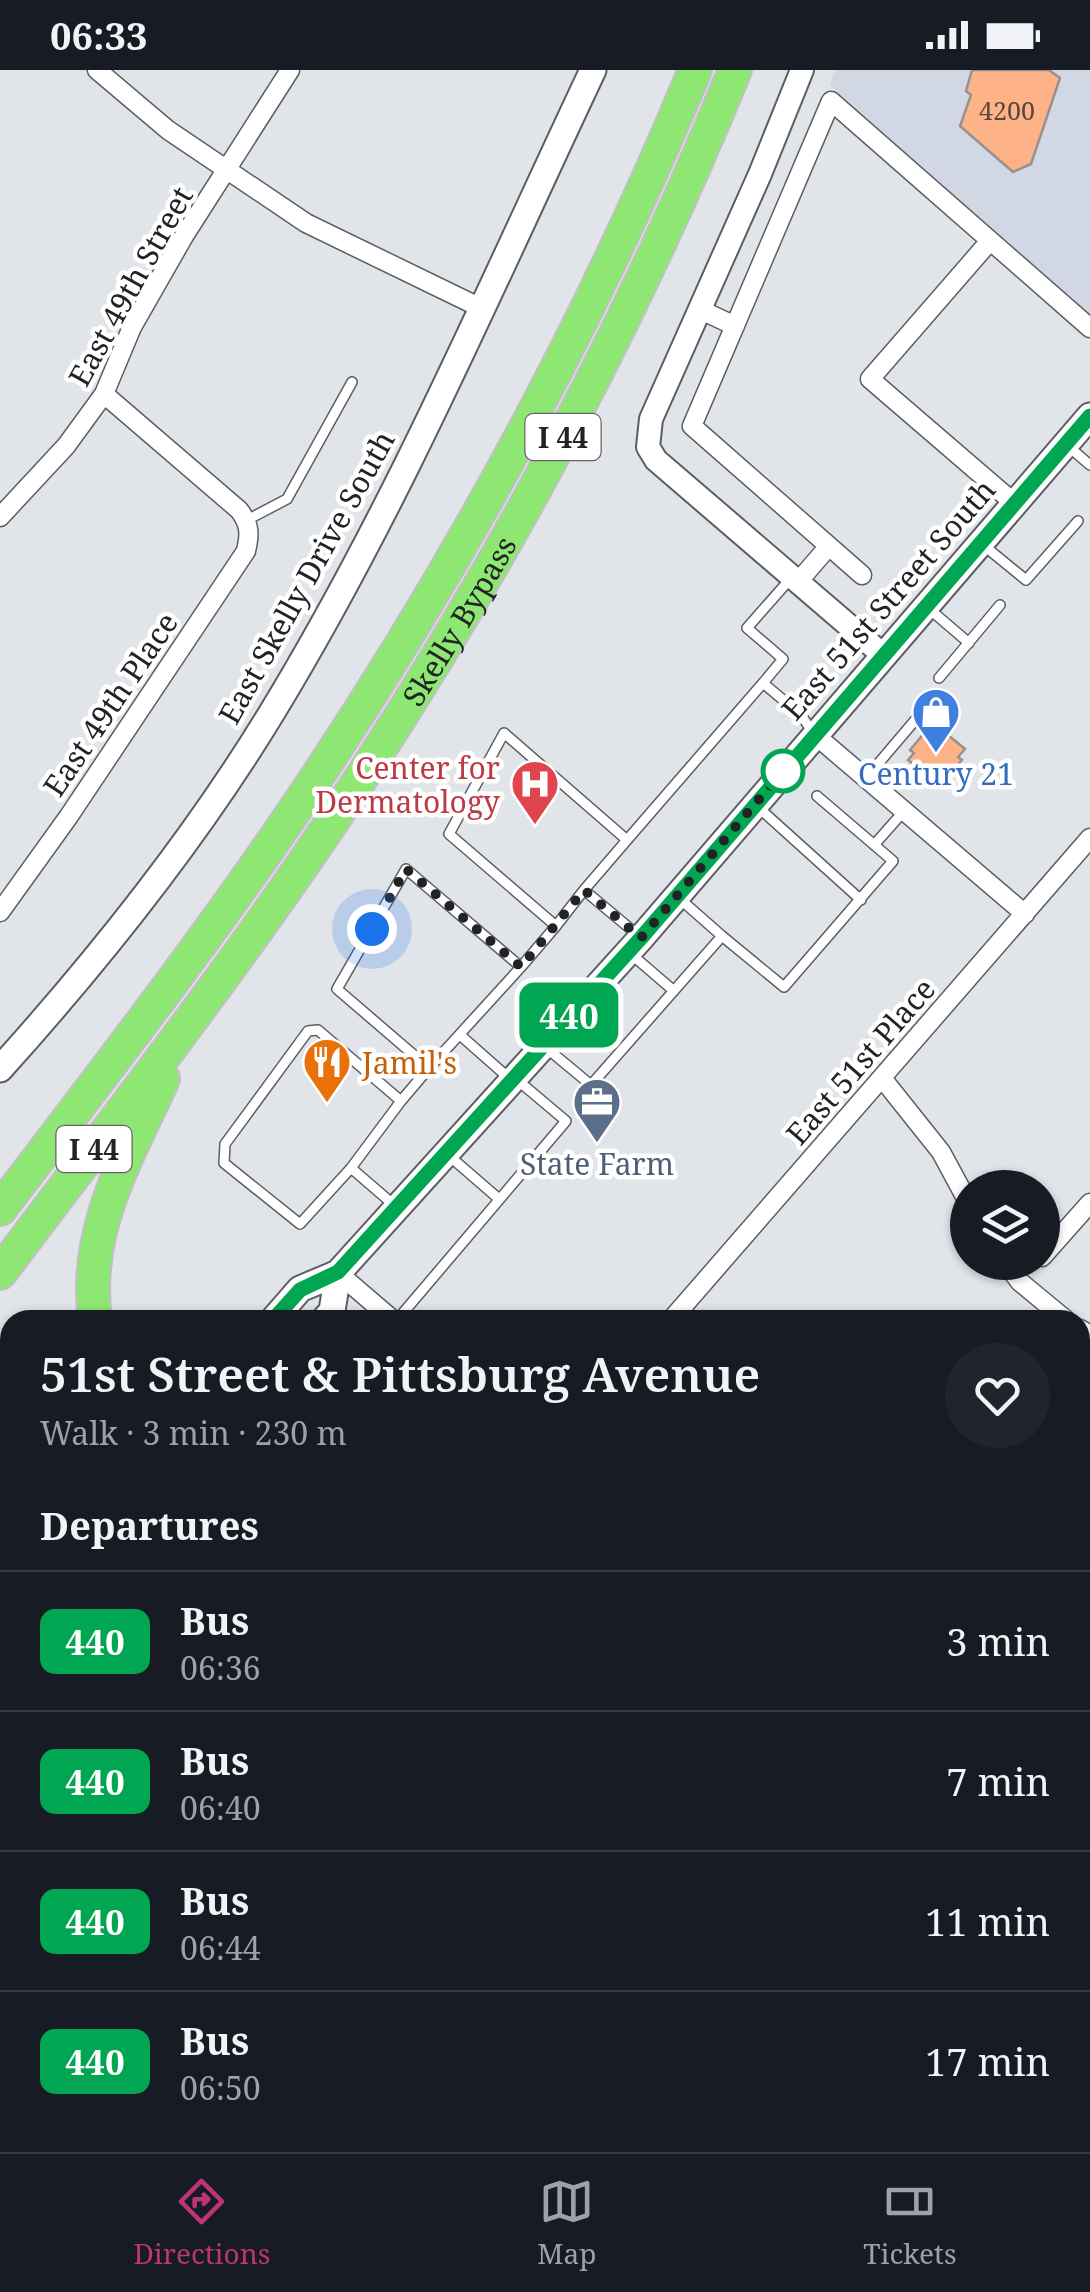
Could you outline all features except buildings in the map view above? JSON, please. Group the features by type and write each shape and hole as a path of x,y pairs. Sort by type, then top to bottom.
{"highway":[{"name":"Skelly Bypass","path":"0,1209 210,931 292,815 434,591 562,360 623,235 695,70"},
{"name":"Skelly Bypass","path":"0,1273 187,1024 356,785 498,556 622,322 735,70"},
{"path":"94,1310 91,1281 102,1215 187,1024"},
{"path":"0,1174 60,1130"}],"main road":[{"name":"East Skelly Drive South","path":"0,1069 142,902 270,717 342,592 594,70"},
{"name":"East 51st Street South","path":"283,1310 300,1290 338,1272 635,945 1090,416"},
{"name":"East 51st Street South","path":"332,1310 338,1272"}],"street":[{"path":"96,70 168,130 306,223 481,308"},
{"name":"East 49th Street","path":"0,516 66,446 104,394 132,326 290,70"},
{"path":"802,70 651,420 648,447 656,460 883,655"},
{"path":"862,575 692,426 831,101 1090,328"},
{"path":"989,242 870,379 1014,503"},
{"path":"701,310 735,326"},
{"path":"104,394 247,520"},
{"name":"East 49th Place","path":"0,912 246,550 247,520"},
{"path":"794,580 829,546"},
{"path":"814,734 1024,914"},
{"name":"East 51st Place","path":"686,1310 1090,838"},
{"path":"882,1078 951,1170"},
{"path":"1060,1237 1090,1203"},
{"path":"338,1272 383,1310"},
{"path":"1020,1282 1054,1310"}],"lane":[{"path":"247,520 288,499 352,382"},
{"path":"1066,444 1090,465"},
{"path":"980,542 1026,580 1078,521"},
{"path":"401,1101 332,1039 318,1030 308,1031 224,1144 224,1163 300,1224 429,1068 521,967 782,659 747,628 794,580"},
{"path":"939,678 1000,605"},
{"path":"925,606 969,643"},
{"path":"763,683 801,716 814,734"},
{"path":"866,778 928,706"},
{"path":"556,926 450,834 504,734 626,840"},
{"path":"677,896 784,987 893,861 817,796"},
{"path":"755,804 861,900"},
{"path":"874,845 904,811"},
{"path":"429,1068 337,988 406,869 521,967"},
{"path":"584,890 674,992"},
{"path":"542,1044 591,1085 722,936"},
{"path":"404,1310 566,1121 460,1035"},
{"path":"445,1152 500,1199"},
{"path":"350,1168 396,1207"}],"shaded area":[{"path":"835,70 1090,70 1090,315 830,85"}],"bus line":[{"name":"440","path":"282,1310 300,1290 338,1272 641,938 1090,416"}],"place":[{"name":"Century 21","path":"936,754"},
{"name":"Center for Dermatology","path":"535,826"},
{"name":"Jamil's","path":"327,1104"},
{"name":"State Farm","path":"597,1144"}],"route":[{"path":"372,929 406,869 521,967 584,890 641,938 783,771"}]}
